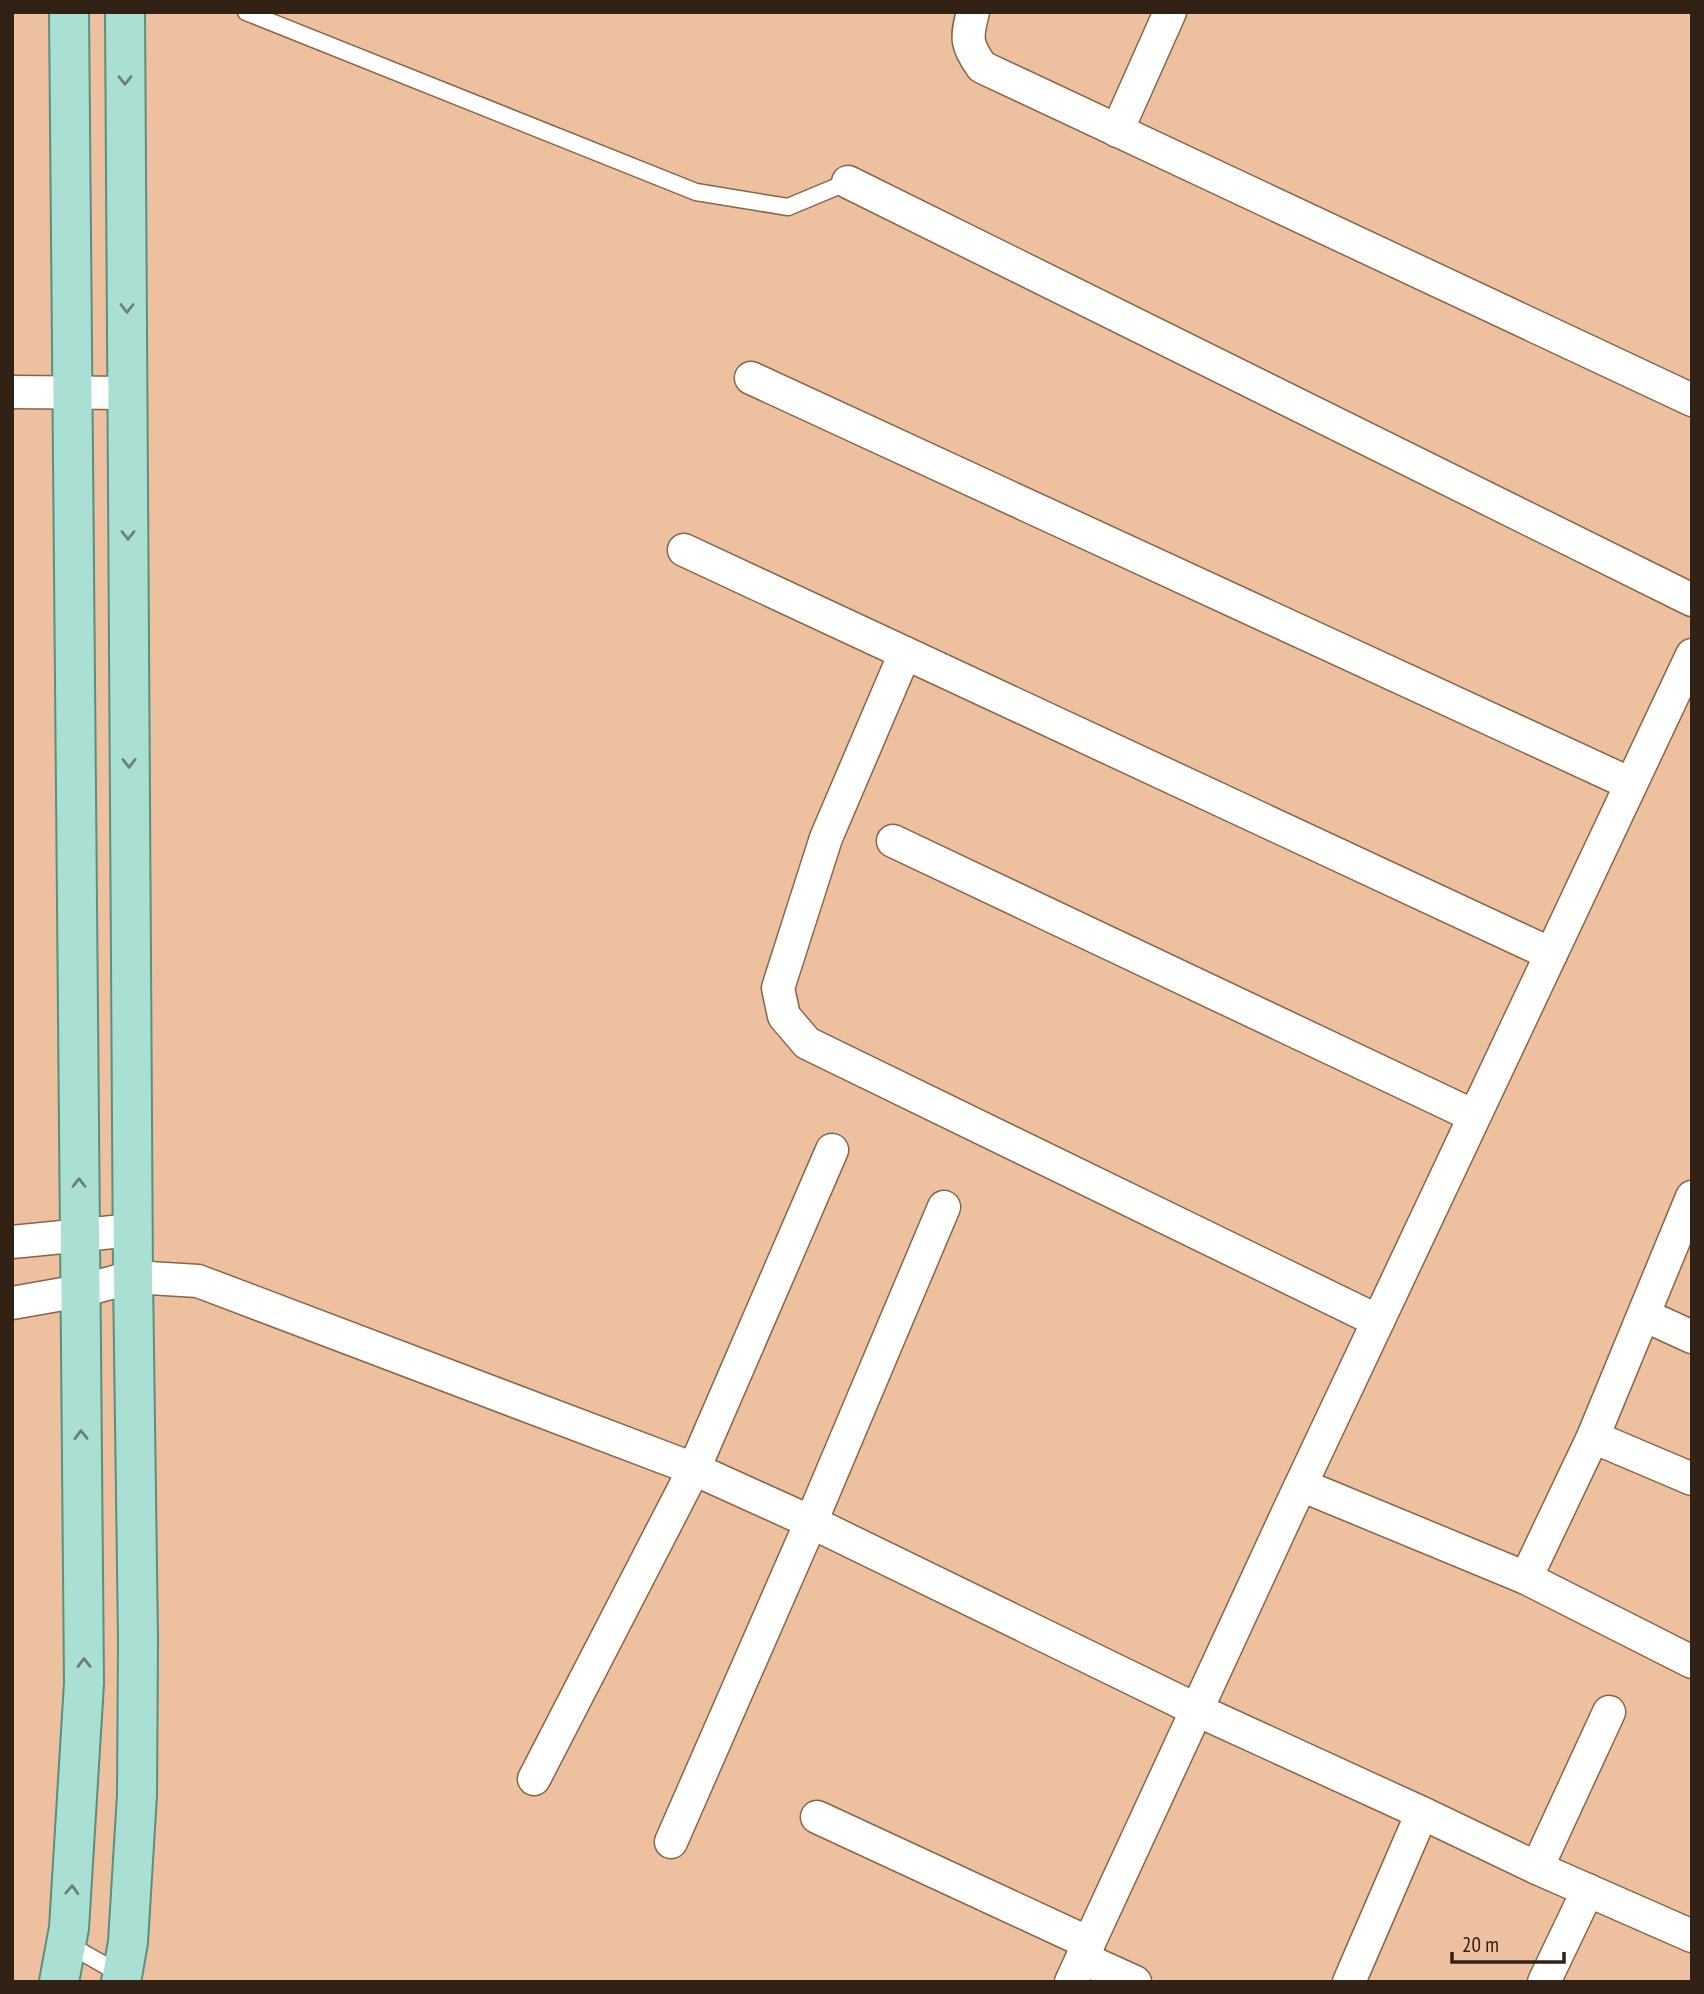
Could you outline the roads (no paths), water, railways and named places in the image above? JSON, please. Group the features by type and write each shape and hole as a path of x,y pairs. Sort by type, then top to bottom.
{"main road":[{"path":"59,1982 69,1928 84,1683 69,12"},
{"path":"125,12 133,1277 138,1639 137,1795 127,1979"}],"street":[{"path":"974,12 969,27 969,50 982,67 1692,400"},
{"path":"1117,131 1170,12"},
{"path":"848,182 1692,600"},
{"path":"751,378 1631,784"},
{"path":"12,392 127,393"},
{"path":"684,550 1551,954"},
{"path":"905,653 826,838 778,988 784,1016 807,1043 1378,1321"},
{"path":"1081,1961 1301,1485 1692,655"},
{"path":"893,841 1474,1116"},
{"path":"534,1779 694,1469 832,1150"},
{"path":"1526,1578 1593,1437 1644,1315 1685,1231 1692,1197"},
{"path":"671,1842 811,1522 944,1207"},
{"path":"12,1242 133,1230"},
{"path":"12,1303 80,1291 133,1277 198,1281 694,1469 811,1522 1197,1710 1537,1868 1692,1936"},
{"path":"1644,1315 1692,1337"},
{"path":"1593,1437 1692,1479"},
{"path":"1301,1485 1526,1578 1692,1662"},
{"path":"1537,1868 1609,1712"},
{"path":"1349,1982 1422,1813"},
{"path":"817,1817 1081,1961 1135,1982"},
{"path":"1544,1982 1588,1890"}],"lane":[{"path":"246,12 696,192 788,207 848,182"},
{"path":"66,1943 127,1979"}]}
